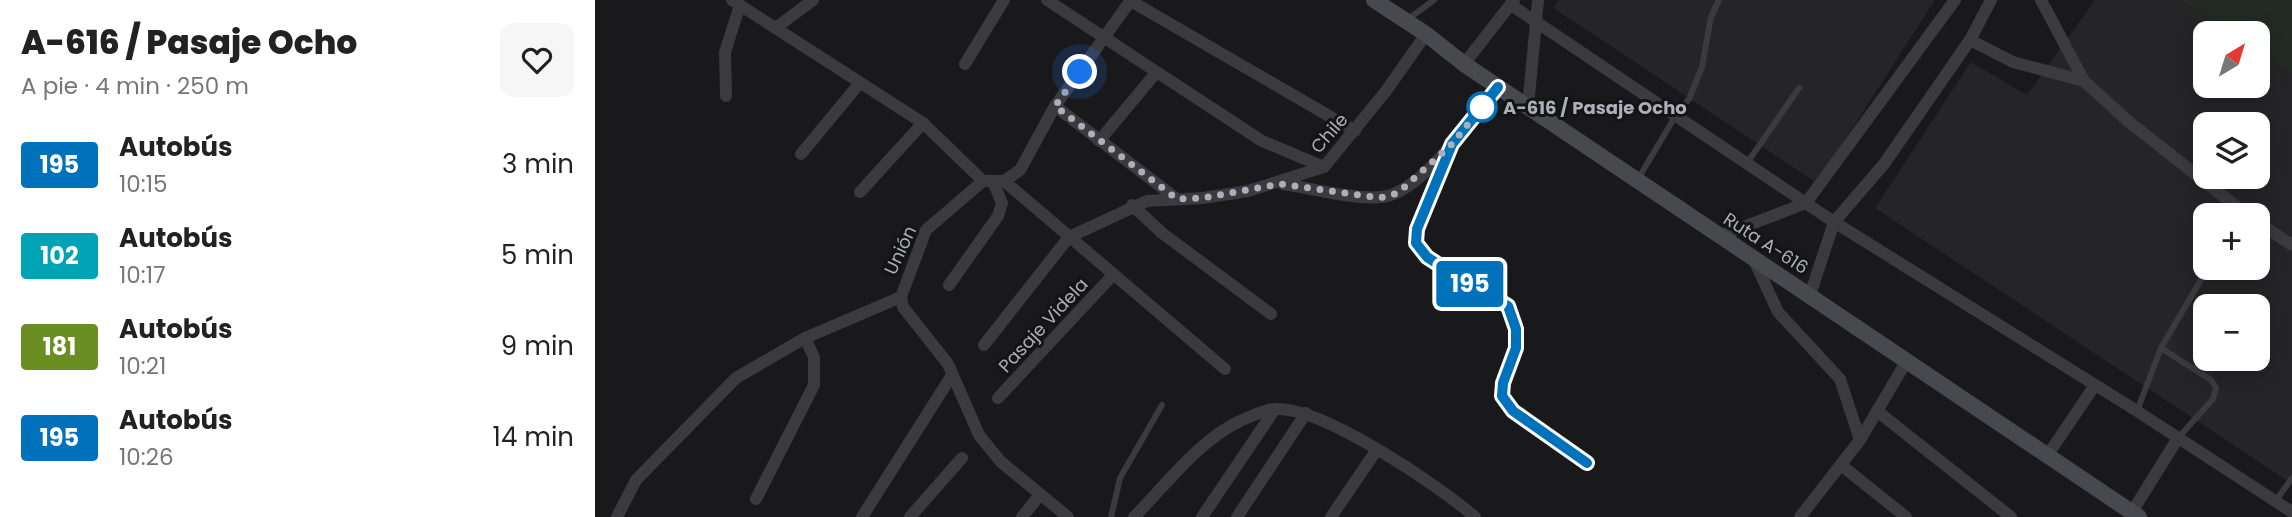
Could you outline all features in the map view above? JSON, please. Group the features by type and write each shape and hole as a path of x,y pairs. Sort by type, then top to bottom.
{"main road":[{"name":"Ruta A-616","path":"1374,0 1407,20 1464,64 1637,181 2136,514"}],"street":[{"path":"777,27 813,0"},
{"path":"965,64 1004,0"},
{"path":"1047,0 1156,74 1262,141 1324,167"},
{"path":"1130,0 1355,131"},
{"name":"Unión","path":"1068,517 1039,496 1001,462 979,435 952,375 903,307 901,297 926,230 994,182 1020,170 1055,106 1130,0"},
{"path":"1528,107 1538,0"},
{"path":"1720,236 1806,203 1955,0"},
{"path":"1810,295 1834,222 1884,164 1970,40 1991,0"},
{"path":"2041,0 2084,81 2127,121 2231,203"},
{"path":"1464,64 1513,2 1536,21 1834,222 2137,411 2291,514"},
{"path":"726,96 725,52 736,3 923,123 994,182 1069,237 1225,369"},
{"name":"Chile","path":"1069,237 1132,205 1147,201 1203,198 1280,184 1324,167 1355,131 1426,34"},
{"path":"1970,40 2013,62 2084,81"},
{"path":"1099,141 1156,74"},
{"path":"801,154 859,83"},
{"path":"1280,184 1380,198 1398,193 1452,144 1498,87"},
{"path":"1055,106 1177,199"},
{"path":"860,192 923,123"},
{"path":"949,285 998,216 1002,203 994,182"},
{"path":"1132,205 1162,233 1271,314"},
{"path":"2270,231 2292,245"},
{"path":"984,345 1069,237"},
{"path":"1753,258 1778,312 1840,379 1860,440"},
{"name":"Pasaje Videla","path":"998,398 1113,275"},
{"path":"617,517 636,480 721,392 748,369 805,338 901,297"},
{"path":"756,499 814,385 814,357 805,338"},
{"path":"1804,515 1860,440 1906,362"},
{"path":"867,514 952,375"},
{"path":"2047,456 2095,385"},
{"path":"1202,517 1275,409"},
{"path":"1134,517 1191,457 1239,422 1275,409 1307,413 1377,451 1470,515"},
{"path":"1877,411 2011,517"},
{"path":"1237,517 1307,413"},
{"path":"2136,514 2178,438"},
{"path":"1331,517 1377,451"},
{"path":"910,517 962,458"},
{"path":"1842,465 1906,517"},
{"path":"1022,517 1039,496"}],"lane":[{"path":"1407,20 1434,0"},
{"path":"1637,181 1676,115 1689,99 1702,67 1711,17 1719,0"},
{"path":"1747,163 1799,88"},
{"path":"1452,144 1417,229 1416,243 1427,257 1508,306 1516,329 1516,348 1503,383 1502,396 1513,411 1587,463"},
{"path":"2137,411 2161,348 2201,280"},
{"path":"2161,348 2211,380 2216,388 2213,399 2178,438"},
{"path":"1111,517 1120,478 1162,405"},
{"path":"2275,502 2292,478"}],"shaded area":[{"path":"1559,0 1935,0 1817,183 1553,8"},
{"path":"2095,0 2180,0 2212,21 2193,21 2193,98 2270,98 2270,59 2292,74 2292,484 1875,208 1971,62 2027,95"},
{"path":"2180,0 2292,0 2292,74 2270,59 2270,21 2212,21"}],"bus line":[{"name":"195","path":"1498,87 1452,144 1417,229 1416,243 1427,257 1508,306 1516,329 1516,348 1503,383 1502,396 1513,411 1587,463"}],"place":[{"name":"A-616 / Pasaje Ocho","path":"1482,107"}],"route":[{"path":"1080,72 1055,106 1177,199 1203,198 1280,184 1380,198 1398,193 1452,144 1482,107"}]}
